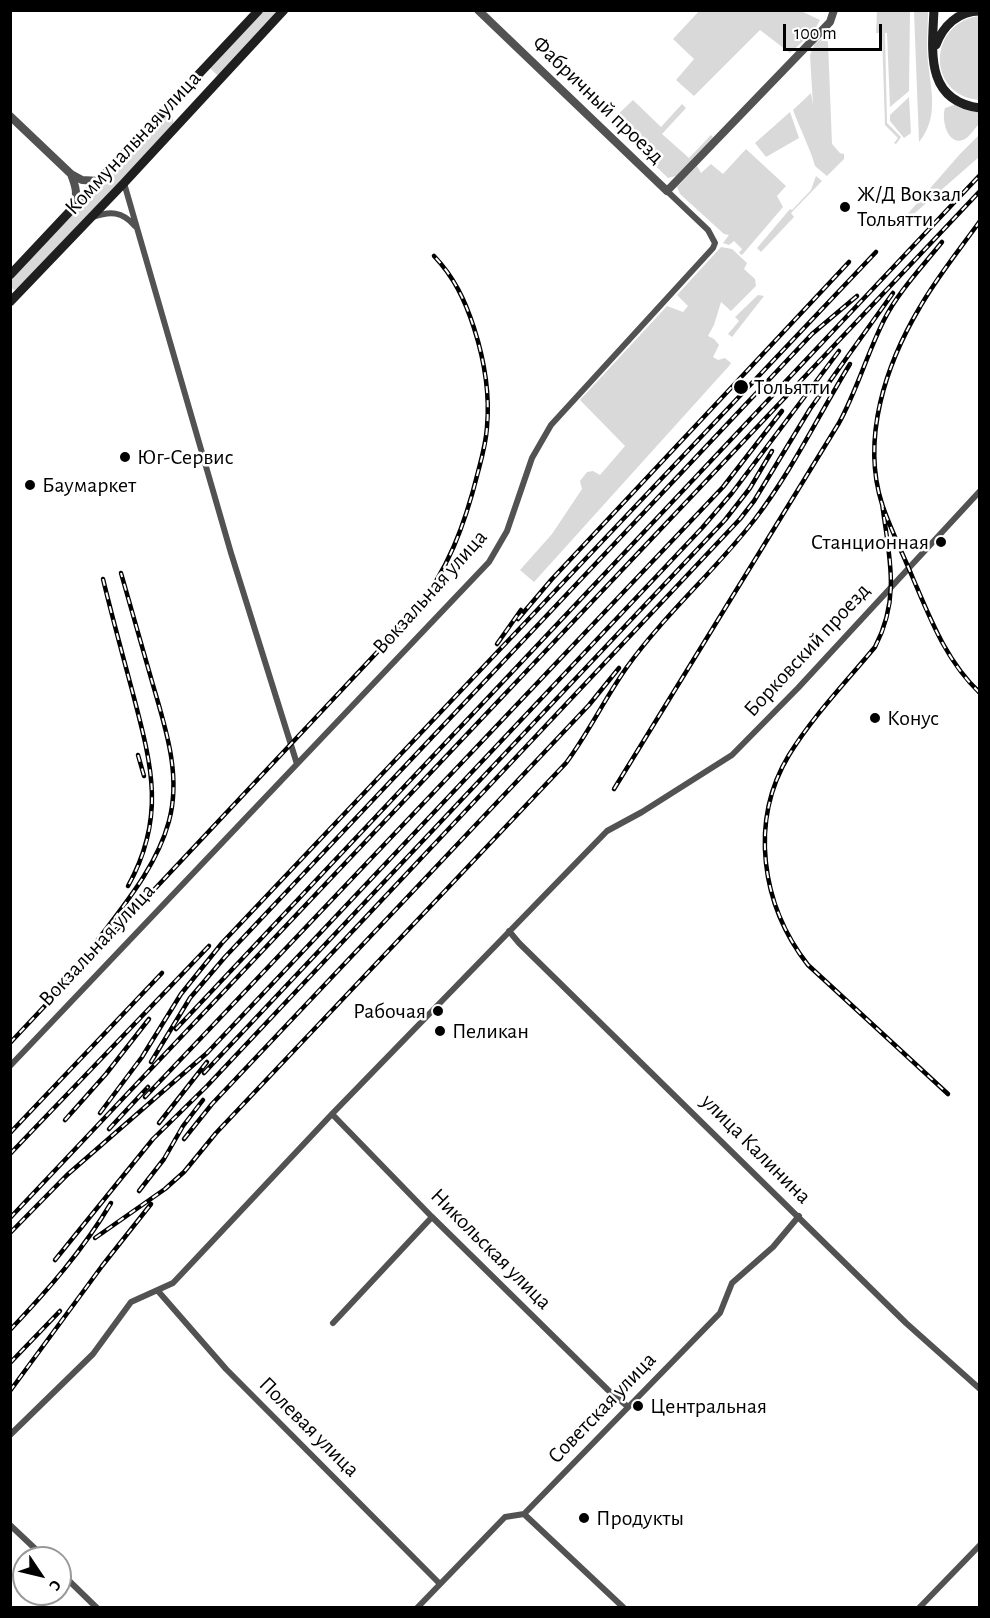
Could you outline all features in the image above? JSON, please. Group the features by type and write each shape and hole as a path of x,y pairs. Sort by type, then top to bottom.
{"main road":[{"name":"Коммунальная улица","path":"10,275 259,10"},
{"name":"Коммунальная улица","path":"11,300 124,183 284,10"},
{"path":"934,10 932,52 935,74 942,88 956,101 980,108"},
{"path":"932,52 939,37 952,20 963,13 980,11"},
{"path":"179,95 178,101 181,108 192,108"},
{"path":"163,112 176,116 177,125"}],"street":[{"name":"Фабричный проезд","path":"478,10 668,191"},
{"path":"668,191 830,22 834,10"},
{"path":"10,116 71,174 82,180 100,181"},
{"path":"71,174 77,198 74,208"},
{"path":"124,183 234,564 297,764"},
{"name":"Вокзальная улица","path":"10,1066 489,562 507,531 532,458 551,425 713,248 715,243 708,230 668,191"},
{"path":"90,219 104,213 119,214 135,227"},
{"name":"Борковский проезд","path":"510,931 606,831 642,812 732,755 798,688 980,491"},
{"path":"10,1435 93,1354 131,1302 173,1283 332,1114 510,931"},
{"name":"улица Калинина","path":"510,931 519,943 906,1323 980,1389"},
{"name":"Никольская улица","path":"332,1114 432,1217 627,1406"},
{"name":"Советская улица","path":"417,1608 505,1517 524,1514 720,1313 732,1283 773,1247 798,1216"},
{"path":"333,1323 432,1217"},
{"name":"Полевая улица","path":"158,1290 226,1369 440,1584"},
{"path":"524,1514 624,1608"},
{"path":"10,1525 32,1546"},
{"path":"920,1608 980,1545"},
{"path":"72,1584 97,1608"}],"shaded area":[{"path":"700,10 801,11 820,20 814,31 790,53 760,30 694,96 676,80 694,59 673,39"},
{"path":"264,11 280,11 218,76 210,68"},
{"path":"877,11 910,11 909,91 890,107 887,33 885,33 887,123 901,137 896,144 894,143 898,138 885,125 882,33 876,33"},
{"path":"914,11 928,11 927,56 932,93 929,123 919,142"},
{"path":"980,16 979,100 962,95 949,86 942,73 940,59 943,44 950,31 962,21"},
{"path":"823,38 828,42 832,144 844,154 844,159 827,176 815,166 793,110 811,93 813,106 810,55 815,43"},
{"path":"909,97 911,133 904,138 890,121 890,115"},
{"path":"633,100 661,127 682,104 686,108 662,134 689,158 711,135 713,137 676,176 668,178 610,122"},
{"path":"954,105 979,112 979,124 967,138 959,141 950,136 944,119 945,108"},
{"path":"790,112 799,138 766,157 755,143"},
{"path":"168,115 173,118 173,125 14,290 10,280 164,116"},
{"path":"979,135 979,157 908,219 905,217 960,154"},
{"path":"746,149 786,186 777,196 783,207 742,255 739,253 742,249 734,241 729,245 723,243 729,235 724,234 680,194 677,187 697,166 701,173 711,164 723,174"},
{"path":"816,176 822,181 791,213 794,217 761,252 757,248 790,209 792,210 811,190"},
{"path":"721,247 732,249 747,263 744,269 755,279 756,286 731,311 721,302 708,336 719,345 713,357 718,360 725,358 731,363 534,582 520,570 552,534 582,489 580,481 587,472 593,471 600,475 625,446 580,400 667,306 683,312 688,306 677,295"},
{"path":"758,295 764,296 732,337 728,334 739,321 735,317"}],"railway":[{"path":"176,1029 980,175"},
{"path":"10,1218 980,191"},
{"path":"980,221 927,296 897,353 880,402 874,453 876,479 882,504 925,608 948,653 968,681 980,693"},
{"path":"614,789 839,423 890,310 942,242"},
{"path":"100,1113 142,1057 181,994 222,943 876,252"},
{"path":"10,1043 414,613 437,581 461,528 481,461 485,444 488,402 483,364 471,318 453,281 434,256"},
{"path":"518,619 552,579 849,262"},
{"path":"55,1260 153,1139 207,1086 740,519 754,501 810,409 893,293"},
{"path":"151,1062 190,998 225,957 812,334 857,296"},
{"path":"10,1233 67,1175 207,1053 702,528 732,493 839,351"},
{"path":"95,1238 165,1189 184,1172 216,1133 566,763 627,667 740,538 768,501 793,463 850,364"},
{"path":"145,1097 723,487 782,411"},
{"path":"204,1073 725,520 750,488 772,451"},
{"path":"882,503 891,576 888,611 883,629 875,647 819,713 789,755 776,781 768,807 765,835 766,862 771,890 780,916 792,941 808,965 948,1094"},
{"path":"97,941 148,869 164,838 174,785 166,731 121,573"},
{"path":"103,579 145,742 152,789 148,836 128,886"},
{"path":"497,644 521,610"},
{"path":"184,1139 212,1104 589,705 619,668"},
{"path":"138,755 144,776"},
{"path":"10,1154 209,946"},
{"path":"10,1133 162,973"},
{"path":"65,1120 106,1074 149,1019"},
{"path":"159,1123 207,1062"},
{"path":"109,1129 148,1087"},
{"path":"139,1191 164,1159 183,1126 203,1100"},
{"path":"10,1330 64,1269 89,1237 111,1203"},
{"path":"10,1391 151,1204"},
{"path":"10,1363 60,1311"}],"place":[{"name":"Ж/Д Вокзал Тольятти","path":"845,207"},
{"name":"Тольятти","path":"741,387"},
{"name":"Юг-Сервис","path":"125,457"},
{"name":"Баумаркет","path":"30,485"},
{"name":"Станционная","path":"941,542"},
{"name":"Конус","path":"875,718"},
{"name":"Рабочая","path":"438,1011"},
{"name":"Пеликан","path":"440,1031"},
{"name":"Центральная","path":"638,1406"},
{"name":"Продукты","path":"584,1518"}]}
